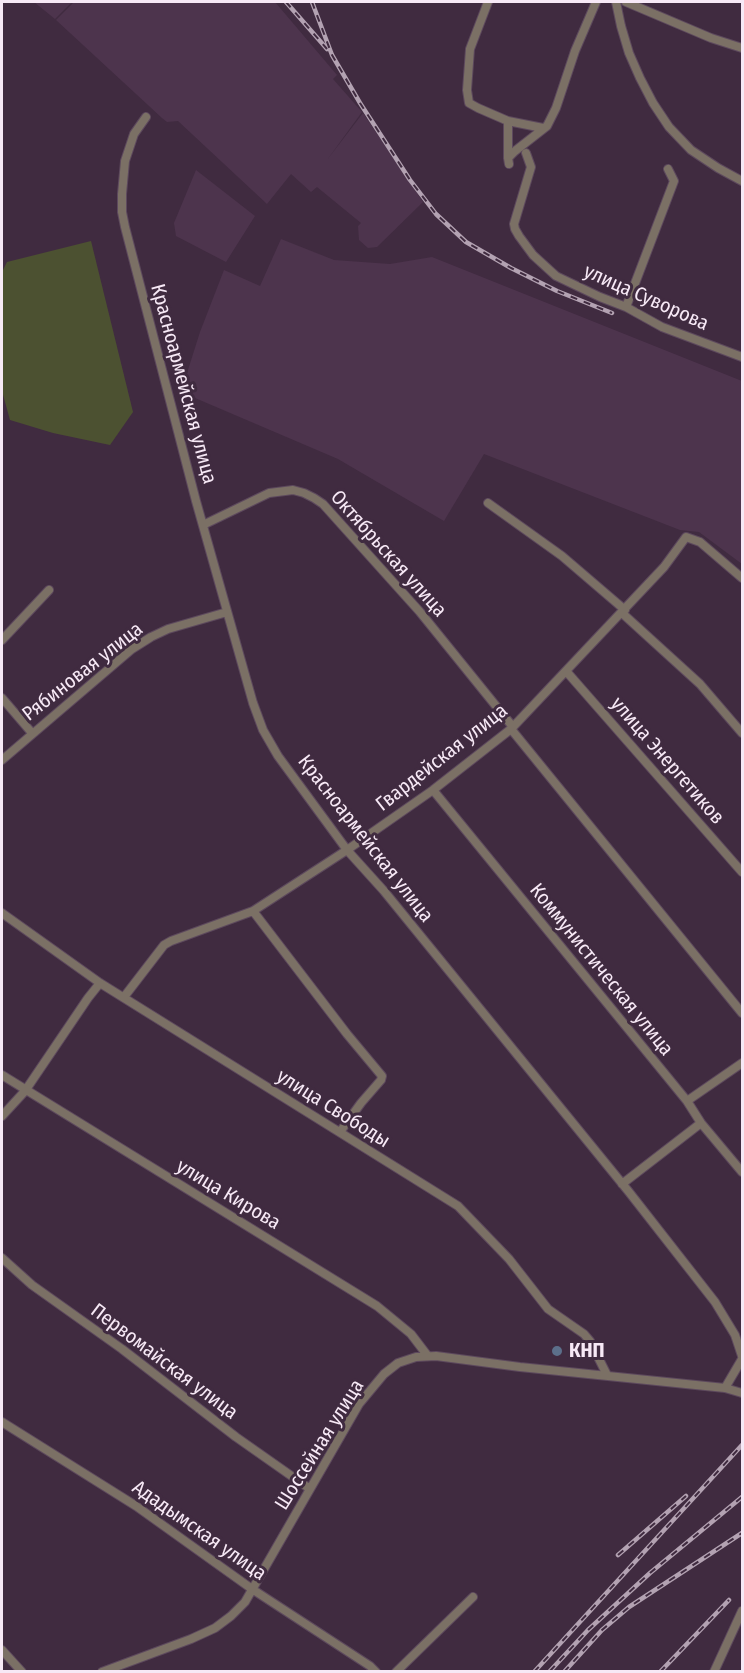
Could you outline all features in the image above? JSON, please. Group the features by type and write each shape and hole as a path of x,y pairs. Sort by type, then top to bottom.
{"street":[{"path":"488,2 470,49 467,90 469,103 508,121 543,128"},
{"path":"508,121 509,161 515,151 547,126 596,2"},
{"path":"616,2 629,53 653,104 669,127 691,150 742,181"},
{"path":"626,2 711,38 742,48"},
{"name":"Красноармейская улица","path":"146,117 134,134 125,161 122,212 202,525 253,703 263,730 278,756 347,850 384,891 715,1302 735,1335 742,1358 725,1388"},
{"name":"улица Суворова","path":"526,153 531,167 514,224 519,236 533,255 556,276 626,307 662,327 742,357"},
{"path":"626,307 674,181 668,169"},
{"name":"Октябрьская улица","path":"202,525 269,493 293,490 304,493 323,504 420,612 742,1013"},
{"path":"488,503 562,556 623,611 700,684 742,733"},
{"name":"Гвардейская улица","path":"124,997 157,953 171,941 253,910 347,850 433,790 512,728 664,567 686,537 700,542 742,578"},
{"path":"2,640 49,590"},
{"name":"Рябиновая улица","path":"2,760 132,649 168,628 227,612"},
{"name":"улица Энергетиков","path":"566,671 742,872"},
{"path":"2,698 32,733"},
{"name":"Коммунистическая улица","path":"433,790 687,1101 700,1122 742,1172"},
{"path":"253,910 347,1034 382,1076 340,1132"},
{"name":"улица Свободы","path":"2,913 100,983 458,1206 508,1259 548,1309 584,1334 590,1341 607,1375"},
{"path":"2,1116 25,1091 100,983"},
{"path":"687,1101 742,1063"},
{"name":"улица Кирова","path":"2,1075 378,1306 411,1334 427,1355"},
{"path":"622,1184 700,1122"},
{"name":"Первомайская улица","path":"2,1258 32,1285 122,1349 236,1437 310,1490"},
{"name":"Шоссейная улица","path":"102,1671 215,1628 245,1602 359,1404 384,1374 398,1363 427,1355 725,1388 742,1393"},
{"name":"Ададымская улица","path":"2,1422 136,1506 252,1589 375,1671"},
{"path":"396,1671 473,1597"},
{"path":"714,1671 742,1611"},
{"path":"2,1650 22,1671"}],"shaded area":[{"path":"34,2 72,2 55,19"},
{"path":"74,2 275,2 337,75 333,79 362,112 327,160 363,113 423,202 377,247 368,248 359,240 358,226 361,223 317,187 311,192 291,174 267,204 178,121 167,122 162,118 56,20"},
{"path":"196,170 255,216 226,262 176,236 174,223"},
{"path":"281,239 334,260 390,264 432,257 742,381 742,564 699,532 680,530 484,454 444,521 338,459 181,392 200,332 224,270 260,286"}],"green space":[{"path":"91,241 133,412 110,445 53,433 10,420 2,391 2,272 7,262"}],"railway":[{"path":"286,2 327,49"},
{"path":"312,2 332,55 360,103 410,180 436,214 466,242 511,268 557,291 612,313"},
{"path":"534,1672 742,1445"},
{"path":"618,1555 686,1496"},
{"path":"550,1671 588,1630 650,1573 742,1497"},
{"path":"564,1672 602,1630 629,1607 742,1533"},
{"path":"660,1672 729,1600"}],"place":[{"name":"КНП","path":"557,1351"}]}
